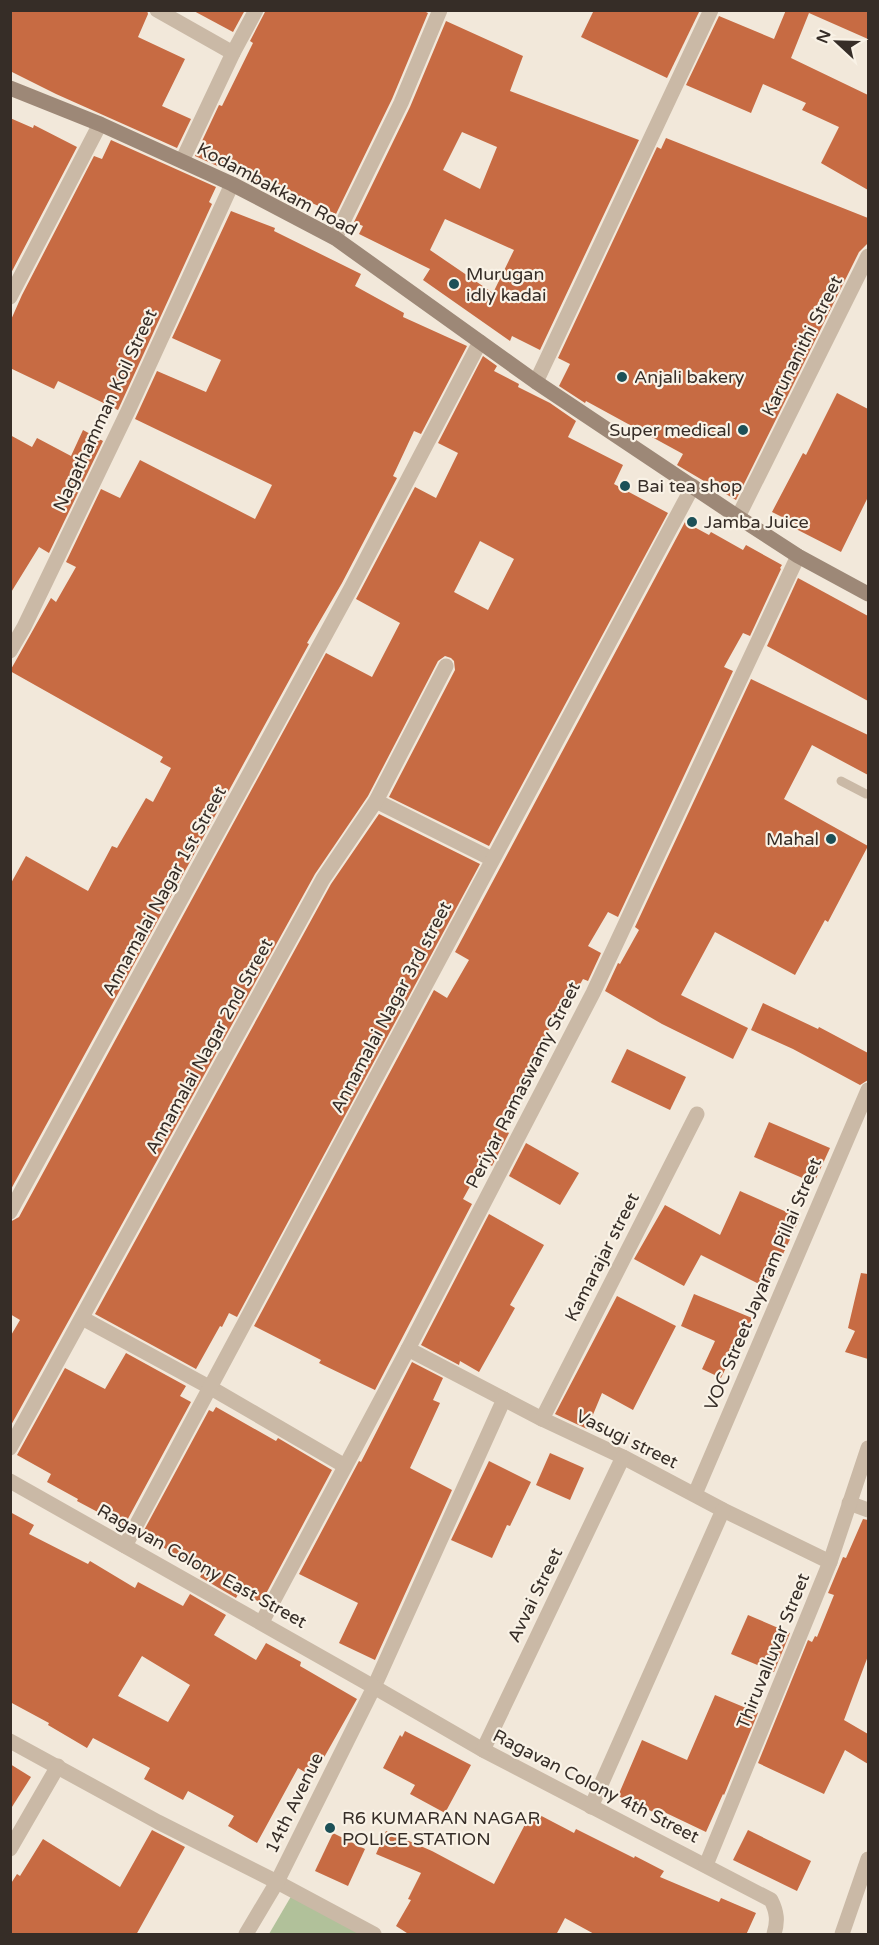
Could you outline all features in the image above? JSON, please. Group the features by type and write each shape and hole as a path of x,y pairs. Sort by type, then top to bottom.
{"main road":[{"name":"Kodambakkam Road","path":"10,88 100,124 232,184 334,238 536,382 738,517 798,556 868,594"}],"street":[{"path":"157,10 233,53"},
{"path":"182,161 256,10"},
{"path":"334,238 401,103 440,10"},
{"path":"536,382 711,10"},
{"path":"10,297 100,124"},
{"name":"Nagathamman Koil Street","path":"10,651 24,627 128,411 232,184"},
{"name":"Karunanithi Street","path":"738,517 868,256"},
{"name":"Annamalai Nagar 1st Street","path":"10,1212 351,588 480,342"},
{"name":"Annamalai Nagar 3rd street","path":"125,1546 693,486"},
{"name":"Periyar Ramaswamy Street","path":"262,1622 408,1349 593,993 798,556"},
{"path":"10,618 24,627"},
{"name":"Annamalai Nagar 2nd Street","path":"10,1448 323,879 376,801 446,666"},
{"path":"376,801 492,859"},
{"name":"VOC Street Jayaram Pillai Street","path":"695,1494 868,1090"},
{"name":"Kamarajar street","path":"543,1419 697,1113"},
{"path":"82,1318 211,1388 345,1466"},
{"name":"Vasugi street","path":"408,1349 504,1400 623,1457 723,1510 830,1562"},
{"name":"14th Avenue","path":"246,1935 277,1882 374,1687 504,1400"},
{"name":"Thiruvalluvar Street","path":"706,1865 830,1562 868,1448"},
{"name":"Avvai Street","path":"483,1750 623,1457"},
{"name":"Ragavan Colony East Street","path":"10,1481 374,1687"},
{"path":"849,1503 868,1510"},
{"path":"591,1807 723,1510"},
{"name":"Ragavan Colony 4th Street","path":"374,1687 483,1750 771,1900 777,1912 774,1935"},
{"path":"10,1741 158,1822 277,1882 374,1935"},
{"path":"10,1849 58,1766"},
{"path":"842,1935 868,1859"}],"lane":[{"path":"841,781 868,794"}],"green space":[{"path":"293,1893 368,1934 269,1934"}],"building":[{"path":"10,10 147,10 148,14 138,37 185,59 162,106 191,119 177,148 10,71"},
{"path":"192,10 245,10 233,32"},
{"path":"266,10 422,10 428,13 392,99 336,214 277,187 274,193 195,156 219,105 222,106 253,43 250,41"},
{"path":"594,10 700,10 667,78 581,37"},
{"path":"786,10 868,10 868,39 809,13 791,58 868,95 868,190 821,163 839,127 802,110 806,103 763,84 751,113 686,85 719,16 774,39"},
{"path":"446,21 523,56 510,91 639,140 540,350 512,336 510,341 423,280 430,269 359,234 363,226 354,222 410,107","holes":["462,132 497,147 480,189 443,170","445,219 514,250 493,293 430,250"]},
{"path":"10,118 33,128 34,125 77,147 10,275"},
{"path":"666,138 868,218 868,243 859,252 736,500 677,465 683,454 586,401 585,403 559,386 570,364 558,358 657,147 661,149"},
{"path":"111,140 216,187 209,202 212,204 118,410 58,381 54,389 10,368 10,322 94,156 102,159"},
{"path":"231,211 275,228 274,231 361,274 355,286 404,313 403,317 467,346 421,434 414,431 393,476 397,478 342,583 307,643 309,644 10,1191 10,885 26,856 88,891 112,846 117,848 146,798 153,802 171,768 160,762 163,757 10,671 51,598 56,602 76,567 66,562 101,489 120,498 140,460 255,519 272,485 135,419 157,371 206,392 221,360 172,338"},
{"path":"483,356 497,366 494,371 519,384 518,387 550,403 576,421 568,437 623,465 614,484 668,513 489,846 389,797 455,670 454,661 451,658 445,656 438,661 368,796 315,874 10,1427 10,1337 20,1320 10,1314 10,1222 19,1217 326,653 372,677 400,623 356,599 415,487 436,498 458,453 438,443","holes":["480,541 514,559 488,610 454,592"]},
{"path":"837,393 868,409 868,497 841,552 796,529 798,525 772,512 803,453 806,455"},
{"path":"83,430 103,441 49,553 39,547 10,594 10,435 32,447 37,438 71,456"},
{"path":"685,522 709,535 711,532 743,550 746,545 782,565 781,569 750,636 743,633 724,667 733,671 618,917 608,912 588,946 601,953 588,981 583,979 563,1015 558,1012 538,1050 541,1051 514,1098 517,1100 504,1123 502,1129 509,1133 492,1166 484,1161 463,1199 472,1204 375,1390 319,1363 321,1360 254,1326 434,990 447,998 469,960 455,952"},
{"path":"798,578 868,616 868,701 767,646"},
{"path":"751,679 868,735 868,775 812,745 784,799 868,846 828,922 825,920 795,975 715,932 681,995 748,1028 733,1059 662,1024 605,991 618,963 620,964 639,930 635,927"},
{"path":"379,814 480,864 237,1317 229,1313 196,1369 95,1314 331,884"},
{"path":"763,1003 818,1029 819,1027 868,1053 868,1080 860,1085 793,1049 751,1030"},
{"path":"627,1049 686,1077 670,1110 611,1082"},
{"path":"769,1122 830,1148 814,1183 754,1157"},
{"path":"526,1143 579,1173 560,1205 509,1176"},
{"path":"740,1191 800,1218 767,1288 701,1255 684,1286 634,1259 665,1205 720,1235"},
{"path":"489,1214 544,1245 510,1305 515,1308 479,1372 460,1361 459,1365 421,1345"},
{"path":"861,1273 868,1274 868,1359 845,1352 855,1331 848,1328"},
{"path":"694,1294 752,1318 739,1351 735,1349 721,1378 702,1369 715,1341 681,1326"},
{"path":"617,1296 676,1326 633,1410 602,1393 587,1429 555,1414"},
{"path":"126,1353 186,1386 180,1396 191,1402 124,1526 47,1482 51,1474 17,1455 65,1368 105,1389"},
{"path":"412,1362 443,1378 433,1400 440,1403 410,1468 452,1490 375,1660 339,1643 358,1603 299,1574 359,1461 361,1462"},
{"path":"216,1407 276,1441 278,1438 332,1470 261,1603 240,1591 236,1598 200,1577 203,1572 142,1534 209,1410 213,1412"},
{"path":"550,1453 584,1468 570,1500 536,1485"},
{"path":"489,1461 531,1482 492,1558 451,1540"},
{"path":"10,1512 34,1525 29,1534 88,1564 90,1561 135,1588 138,1582 183,1606 190,1594 226,1615 214,1635 256,1660 266,1643 301,1662 300,1666 357,1699 313,1777 298,1768 257,1843 228,1826 234,1816 188,1791 183,1800 144,1779 150,1768 93,1738 87,1748 48,1725 49,1723 10,1702","holes":["142,1656 190,1685 168,1722 118,1696"]},
{"path":"863,1519 868,1520 868,1656 844,1720 868,1734 868,1764 845,1750 824,1794 758,1763 808,1640 812,1642 815,1636 817,1637 834,1595 828,1593 843,1557 846,1558"},
{"path":"748,1615 790,1633 774,1672 731,1654"},
{"path":"715,1695 758,1713 706,1832 664,1812 662,1816 618,1796 642,1740 687,1760"},
{"path":"405,1731 471,1765 445,1813 410,1794 415,1785 383,1768 400,1735 402,1737"},
{"path":"10,1764 31,1777 10,1810"},
{"path":"532,1811 574,1833 576,1829 664,1871 660,1877 719,1902 721,1898 756,1913 746,1935 596,1935 565,1918 556,1935 410,1935 396,1926 411,1900 408,1899 421,1873 376,1854 386,1831 432,1851 494,1884"},
{"path":"152,1830 185,1847 136,1935 10,1935 10,1885 17,1874 20,1876 43,1839 120,1887"},
{"path":"748,1830 811,1861 797,1891 733,1860"},
{"path":"333,1833 365,1849 348,1886 315,1871"}],"place":[{"name":"Murugan idly kadai","path":"454,284"},
{"name":"Anjali bakery","path":"622,377"},
{"name":"Super medical","path":"743,430"},
{"name":"Bai tea shop","path":"625,486"},
{"name":"Jamba Juice","path":"692,522"},
{"name":"Mahal","path":"831,839"},
{"name":"R6 KUMARAN NAGAR POLICE STATION","path":"330,1828"}]}
